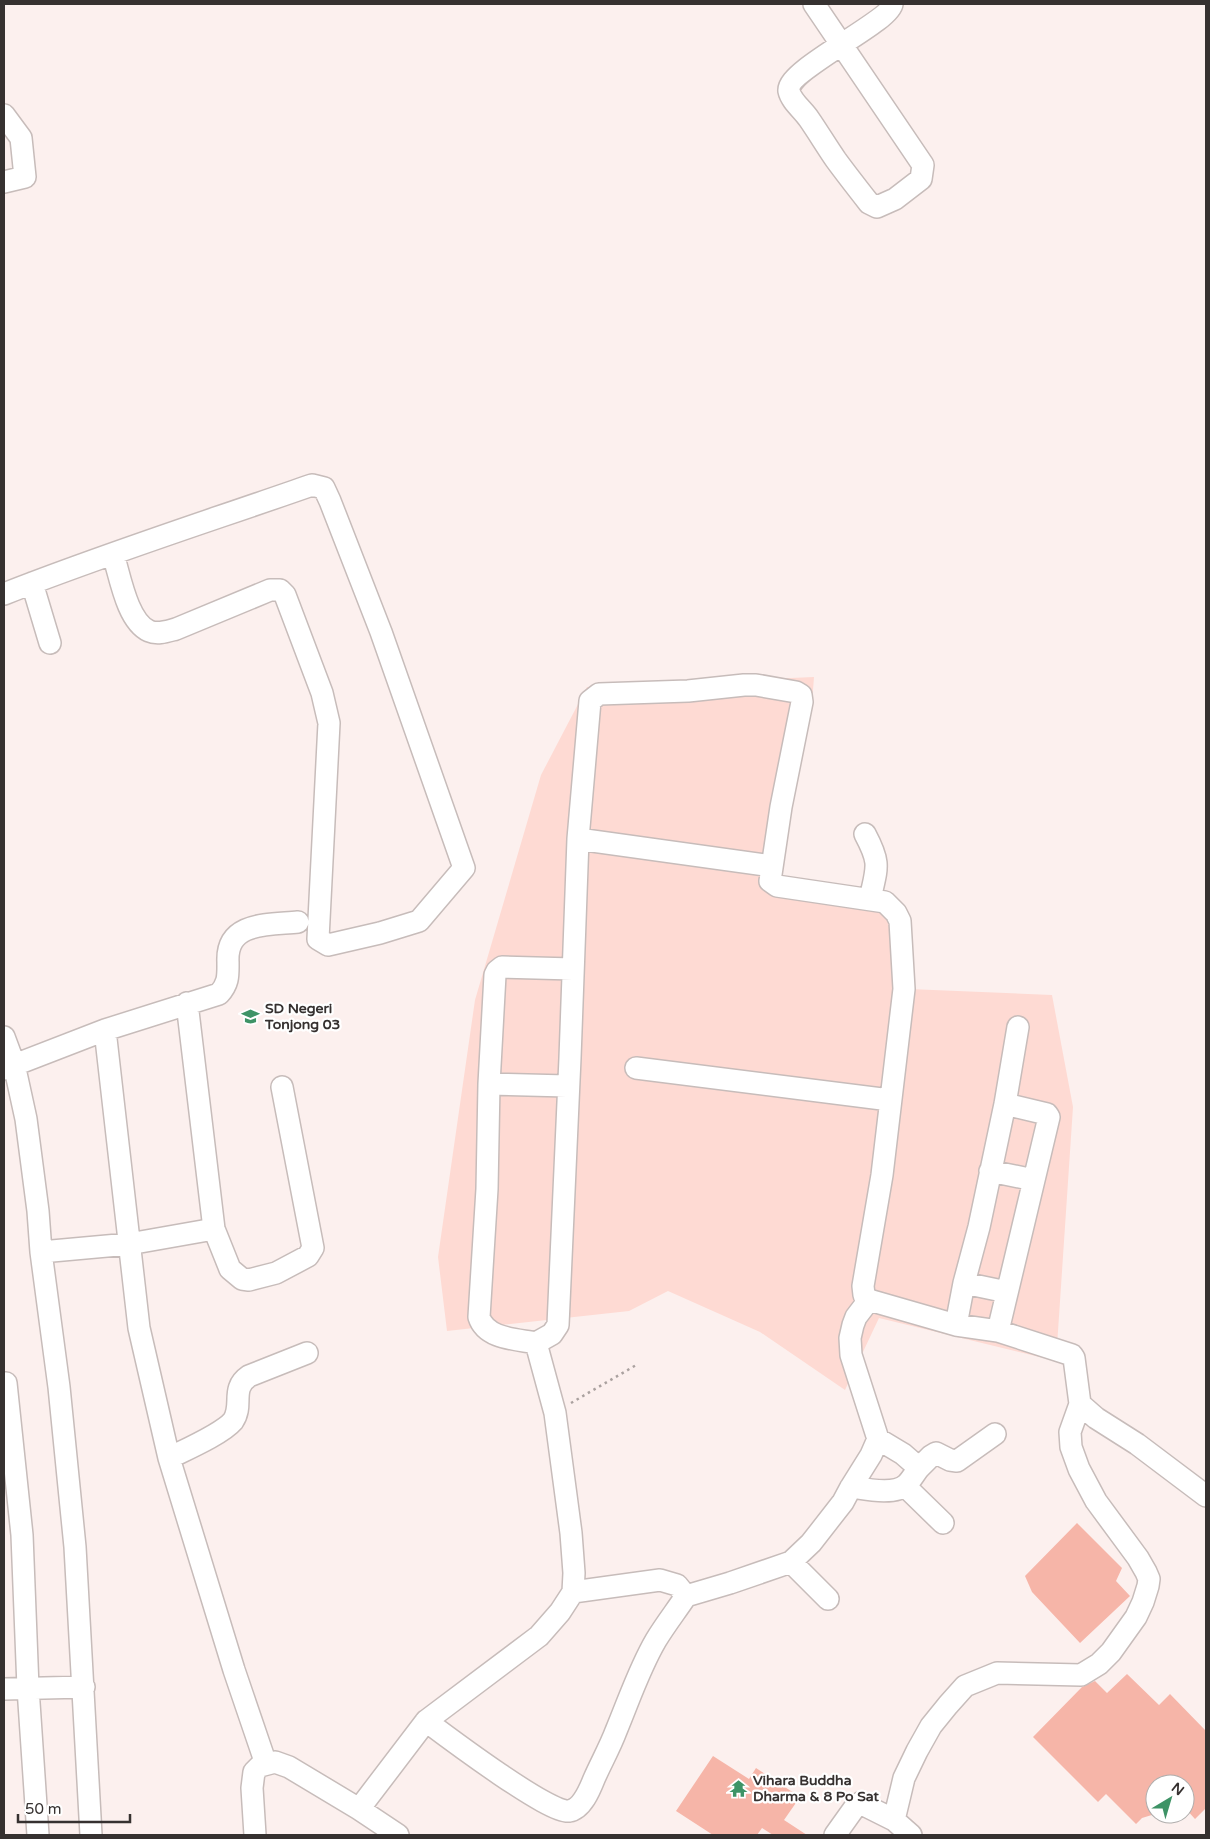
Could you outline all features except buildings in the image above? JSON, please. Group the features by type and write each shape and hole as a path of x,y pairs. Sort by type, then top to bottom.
{"street":[{"path":"814,4 841,44 923,165 921,179 896,199 880,206 874,206 869,203 836,161 791,97 789,87 793,80 841,44 890,10 892,4"},
{"path":"4,115 21,138 25,177 4,182"},
{"path":"4,594 113,554 312,485 326,490 381,632 464,868 419,921 380,933 328,945 318,939 329,723 322,693 286,595 280,590 265,592 176,628 160,633 149,631 131,611 113,554"},
{"path":"32,583 50,643"},
{"path":"573,969 502,967 495,975 489,1084 487,1189 479,1317 481,1323 491,1333 536,1343 552,1334 558,1325 565,1190 567,1086 573,969 578,839 591,698 599,694 688,691 756,685 796,692 801,695 770,881 777,886 885,902 896,913 900,921 904,989 882,1175 863,1286 864,1296 869,1300 956,1325 998,1331 1073,1356 1080,1404 1070,1432 1071,1448 1079,1470 1096,1501 1138,1558 1148,1579 1148,1586 1139,1610 1124,1635 1099,1664 1081,1676 1002,1672 992,1674 965,1686 931,1726 917,1751 904,1778 894,1820"},
{"path":"865,834 873,848 878,864 870,899"},
{"path":"578,839 772,866"},
{"path":"9,1067 106,1030 219,994 226,986 229,946 237,934 263,925 298,922"},
{"path":"187,1003 214,1229 230,1269 248,1280 276,1273 308,1256 313,1244 282,1087"},
{"path":"956,1325 1005,1104 1018,1027"},
{"path":"106,1030 139,1328 169,1458 234,1670 266,1764"},
{"path":"4,1037 9,1067 24,1110 59,1387 75,1547 91,1835"},
{"path":"636,1068 890,1100"},
{"path":"489,1084 567,1086"},
{"path":"998,1331 1049,1116 1005,1104"},
{"path":"990,1171 1034,1180"},
{"path":"41,1252 129,1244 214,1229"},
{"path":"964,1283 1007,1292"},
{"path":"426,1720 517,1785 561,1811 573,1810 590,1789 651,1649 686,1596 791,1562 825,1526 843,1502 871,1456 878,1439 851,1355 850,1338 856,1317 869,1300"},
{"path":"358,1809 426,1720 539,1636 560,1612 573,1592 572,1534 555,1413 536,1343"},
{"path":"169,1458 228,1426 236,1416 238,1389 241,1382 250,1376 307,1353"},
{"path":"6,1383 22,1535 28,1688 38,1835"},
{"path":"1080,1404 1096,1418 1137,1444 1206,1496"},
{"path":"851,1486 876,1491 905,1486 919,1468 936,1453 950,1460 957,1460 995,1434"},
{"path":"878,1439 904,1454 919,1468"},
{"path":"905,1486 943,1523"},
{"path":"791,1562 828,1599"},
{"path":"573,1592 660,1580 677,1586 686,1596"},
{"path":"4,1689 84,1687"},
{"path":"255,1835 252,1788 254,1772 266,1764 275,1762 289,1767 398,1835"},
{"path":"835,1835 860,1803 894,1820 911,1835"}],"path":[{"path":"555,1413 638,1364"}],"shaded area":[{"path":"814,677 812,703 777,881 891,899 906,907 909,989 1052,995 1073,1107 1056,1361 879,1318 845,1390 760,1332 668,1291 629,1311 447,1331 438,1257 475,1000 541,775 587,687"}],"place":[{"name":"SD Negeri Tonjong 03","path":"251,1016"},
{"name":"Vihara Buddha Dharma & 8 Po Sat","path":"739,1788"}]}
